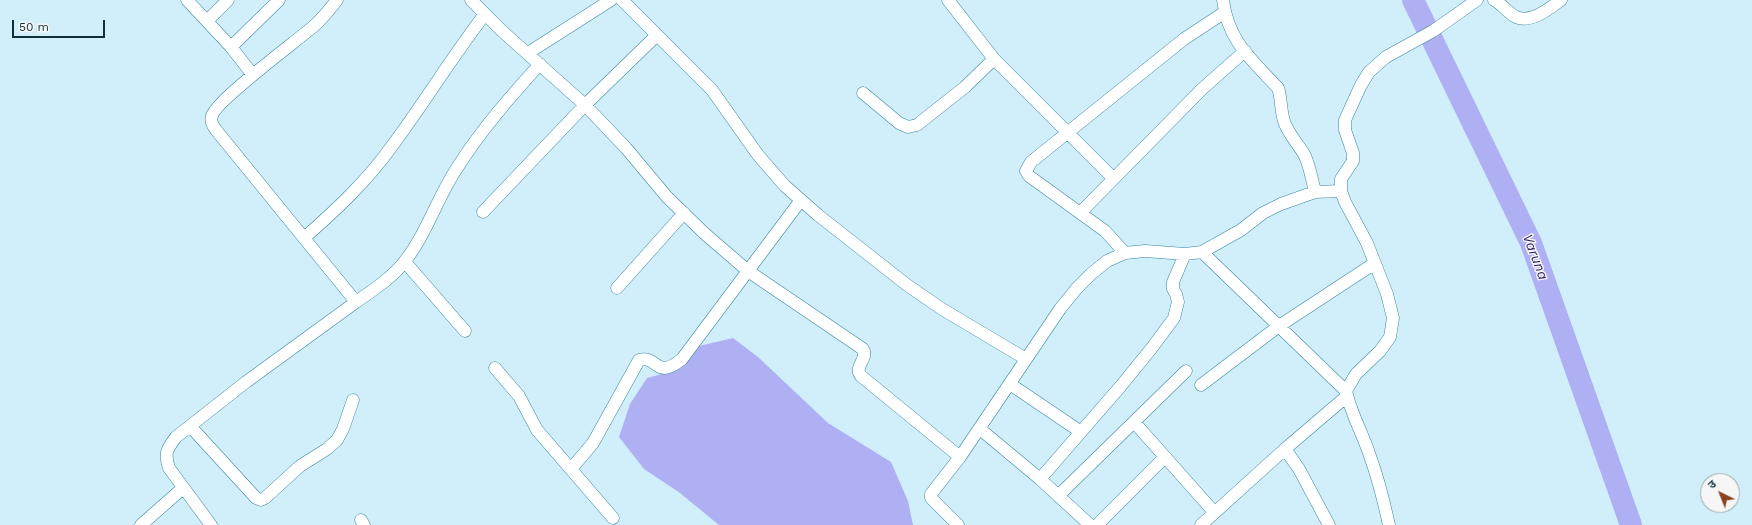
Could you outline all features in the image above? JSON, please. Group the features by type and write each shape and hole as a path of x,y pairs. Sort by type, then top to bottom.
{"street":[{"path":"187,0 231,47 253,75"},
{"path":"207,21 228,0"},
{"path":"231,47 279,0"},
{"path":"337,0 316,24 253,75 216,108 211,116 212,123 216,130 356,302"},
{"path":"471,0 585,105 626,148 667,197 748,271 863,349 865,352 865,357 858,368 858,372 861,376 960,457"},
{"path":"528,53 610,0"},
{"path":"622,0 712,90 758,155 785,186 907,285 942,309 1026,359"},
{"path":"948,0 994,59 1113,178"},
{"path":"1223,0 1230,29 1236,42 1278,88 1281,97 1284,122 1288,132 1304,155 1310,168 1315,192"},
{"path":"1201,525 1347,394 1356,374 1380,351 1390,337 1393,318 1387,294 1367,243 1345,202 1341,191 1341,179 1353,161 1353,153 1345,130 1345,120 1360,85 1369,72 1386,57 1433,31 1477,0"},
{"path":"1494,0 1517,18 1528,19 1543,12 1561,0"},
{"path":"1125,253 1105,231 1028,176 1026,171 1031,162 1184,38 1225,12"},
{"path":"304,238 337,209 392,147 456,53 485,14"},
{"path":"483,212 585,105 657,35"},
{"path":"1080,213 1202,89 1245,52"},
{"path":"863,93 899,123 908,127 917,125 966,86 994,59"},
{"path":"211,525 169,468 166,458 168,447 176,437 246,382 384,282 405,262 417,243 455,170 482,130 540,64"},
{"path":"958,525 931,498 931,494 980,429 1060,309 1091,274 1107,261 1125,253 1145,251 1185,254 1202,252 1241,230 1263,213 1281,204 1315,192 1341,191"},
{"path":"571,469 592,443 639,360 650,361 661,369 669,368 682,359 801,200"},
{"path":"617,288 684,213"},
{"path":"1202,252 1347,394 1370,456 1385,505 1389,525"},
{"path":"1040,478 1147,355 1174,318 1178,302 1173,289 1173,282 1185,254"},
{"path":"405,262 464,331"},
{"path":"1201,386 1279,326 1375,262"},
{"path":"496,368 518,396 537,430 612,518"},
{"path":"1058,496 1186,371"},
{"path":"1010,384 1081,432"},
{"path":"190,426 256,498 261,500 266,498 300,466 327,449 337,440 343,429 353,400"},
{"path":"1134,422 1214,512"},
{"path":"980,429 1040,478 1090,525"},
{"path":"1285,449 1299,469 1329,525"},
{"path":"1097,525 1165,457"},
{"path":"141,525 183,488"}],"water":[{"path":"733,338 758,357 828,423 891,462 908,501 913,525 719,525 680,493 644,469 619,437 630,404 647,378 673,371 695,347"}],"waterway":[{"name":"Varuna","path":"1413,0 1531,243 1631,525"}]}
